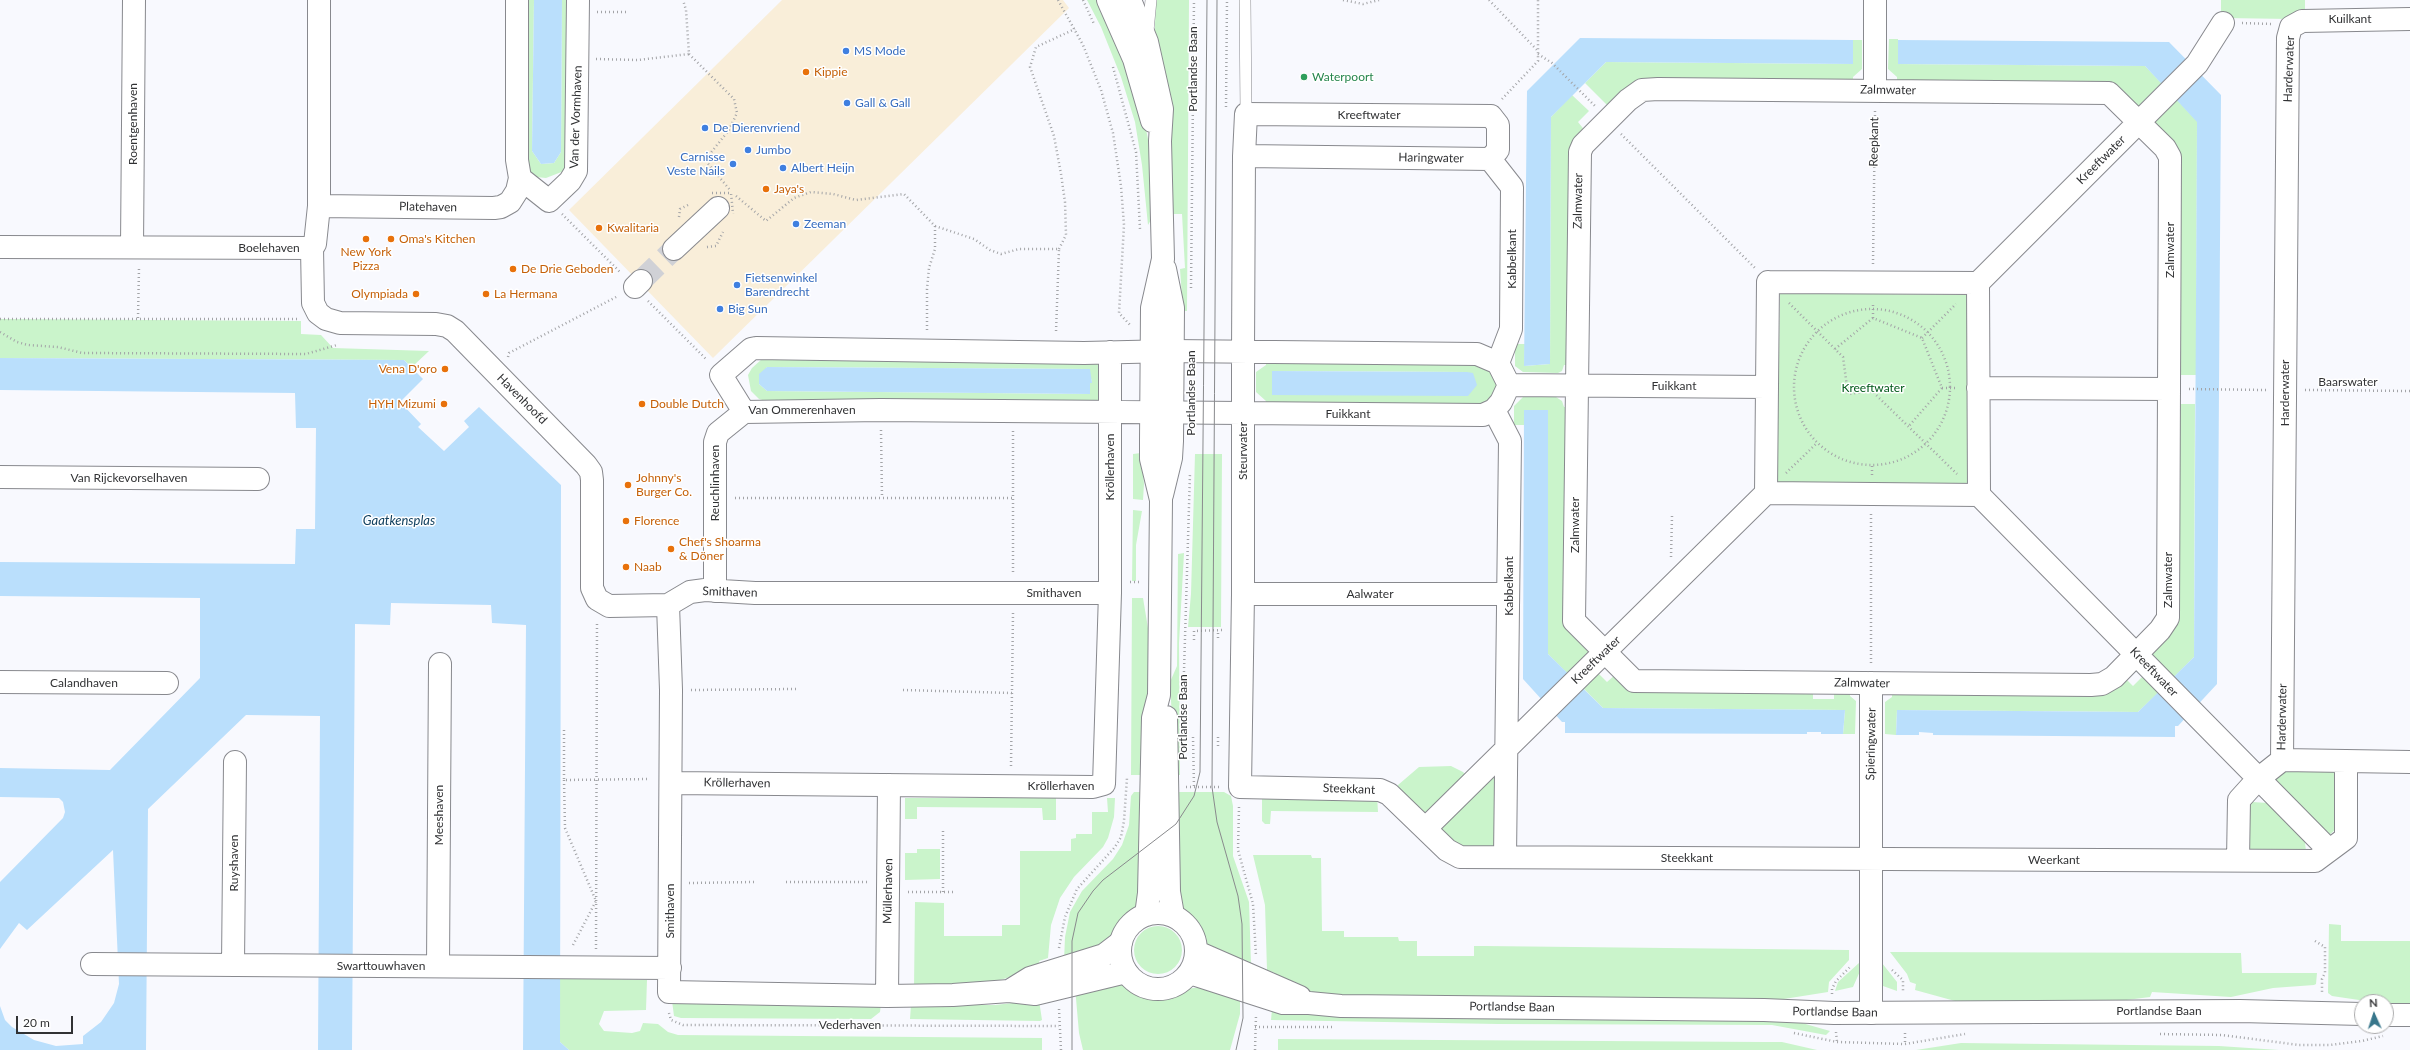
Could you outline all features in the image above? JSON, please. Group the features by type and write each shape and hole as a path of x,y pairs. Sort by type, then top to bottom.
{"street":[{"name":"Roentgenhaven","path":"132,247 134,0"},
{"name":"Boelehaven","path":"0,247 312,248 315,244 319,206 320,0"},
{"path":"518,0 517,160 520,178"},
{"name":"Portlandse Baan","path":"1108,0 1134,59 1149,112 1160,140"},
{"name":"Portlandse Baan","path":"1130,0 1147,42 1162,109 1160,140 1163,259 1172,308 1162,351 1162,413 1171,458 1161,500 1159,695 1153,718 1172,785 1169,892 1173,916"},
{"path":"1875,0 1875,90"},
{"name":"Van der Vormhaven","path":"520,178 549,201 570,181 576,171 578,6"},
{"name":"Kuilkant","path":"2291,27 2302,21 2327,19 2410,19"},
{"path":"2140,121 2197,64 2223,23"},
{"name":"Harderwater","path":"2282,760 2288,38 2291,27"},
{"name":"Zalmwater","path":"1642,90 1875,90 2109,93 2140,121 2165,148 2170,157 2180,389 2168,618 2160,630 2114,677 2102,684 1871,684 1634,681 1574,621 1578,165 1583,145 1608,121 1628,100 1642,90"},
{"name":"Kreeftwater","path":"1246,114 1491,116"},
{"name":"Steurwater","path":"1240,787 1243,594 1244,156 1246,114"},
{"path":"1490,159 1498,150 1498,125 1491,116"},
{"name":"Kreeftwater","path":"1978,283 2140,121"},
{"name":"Haringwater","path":"1244,156 1490,159"},
{"name":"Kabbelkant","path":"1490,159 1512,187 1511,329 1498,363"},
{"name":"Platehaven","path":"319,206 494,208 501,207 510,202 517,191 520,178"},
{"path":"674,249 724,202"},
{"path":"312,248 313,303 318,313"},
{"path":"1768,282 1978,283 1979,494 1766,493 1768,282"},
{"name":"Havenhoofd","path":"318,313 326,319 340,323 436,324 448,326 564,442 591,472 592,588 597,599"},
{"name":"Van Ommerenhaven","path":"1162,351 1120,352 756,348 751,349 721,374 744,412 881,410 1162,413"},
{"path":"1162,351 1477,354 1498,363 1509,385 1501,402 1494,410"},
{"path":"1110,413 1120,352"},
{"name":"Fuikkant","path":"1509,385 1767,387"},
{"path":"1978,388 2180,389"},
{"name":"Kabbelkant","path":"1494,410 1510,441 1508,733 1506,757"},
{"name":"Fuikkant","path":"1162,413 1483,415 1494,410"},
{"name":"Reuchlinhaven","path":"715,590 714,498 716,437 744,412"},
{"name":"Kröllerhaven","path":"671,783 1094,787 1104,784 1119,588 1110,413"},
{"name":"Van Rijckevorselhaven","path":"0,477 258,479"},
{"name":"Kreeftwater","path":"1426,828 1506,757 1548,708 1766,493"},
{"name":"Kreeftwater","path":"1979,494 2329,850"},
{"name":"Smithaven","path":"670,968 671,690 668,605 690,592 715,590 755,593 1119,588"},
{"name":"Aalwater","path":"1243,594 1497,594"},
{"path":"597,599 608,606 668,605"},
{"name":"Meeshaven","path":"438,966 440,664"},
{"name":"Calandhaven","path":"0,682 167,683"},
{"name":"Spieringwater","path":"1871,684 1871,1013"},
{"path":"1505,857 1506,757"},
{"path":"2238,860 2239,800 2258,779 2282,760 2410,762"},
{"name":"Weerkant","path":"1870,859 2315,861 2346,838 2346,761"},
{"name":"Ruyshaven","path":"233,964 234,762"},
{"name":"Müllerhaven","path":"887,996 889,785"},
{"name":"Portlandse Baan","path":"1146,915 1149,893 1172,785"},
{"name":"Steekkant","path":"1240,787 1380,790 1389,794 1426,828 1447,850 1460,857 1870,859"},
{"path":"670,968 669,992 887,996 953,995 1009,991 1035,994 1059,978 1104,955 1121,942 1130,925 1146,915 1164,913 1173,916 1191,930 1196,940 1197,952 1195,963 1190,973 1181,982 1170,988 1158,990 1145,987 1134,981 1126,972 1122,963 1121,942"},
{"name":"Portlandse Baan","path":"1197,952 1256,986"},
{"name":"Swarttouwhaven","path":"102,964 670,968"},
{"path":"1059,978 1126,972"},
{"name":"Portlandse Baan","path":"1190,973 1256,986 1289,990 1309,1003 1341,1006 1764,1010 1834,1014 2240,1011 2354,1014"},
{"path":"2394,1015 2410,1015"}],"lane":[{"path":"1147,42 1150,0"},
{"path":"1245,0 1246,114"}],"path":[{"path":"683,0 686,10 689,54 734,99 737,113 729,130 705,160 724,202 766,222 794,198 811,192 856,200 904,194 935,226 974,239 990,250 1001,254 1019,249 1059,249"},
{"path":"1058,0 1075,29 1101,90 1113,133 1121,186 1124,225 1119,313 1130,326"},
{"path":"1083,0 1095,26"},
{"name":"Portlandse Baan","path":"1191,295 1194,0"},
{"path":"1342,0 1363,4 1379,0"},
{"path":"1489,0 1538,53 1552,63 1590,101"},
{"path":"1491,116 1503,98 1538,61 1538,0"},
{"path":"578,6 626,12"},
{"path":"2223,23 2270,23 2291,27"},
{"path":"1057,316 1059,249 1066,235 1065,202 1054,136 1030,67 1036,47 1075,29"},
{"path":"614,59 638,60 689,54"},
{"path":"1113,66 1136,152 1140,230"},
{"name":"Reepkant","path":"1873,283 1875,90"},
{"path":"1608,121 1843,357 1848,394 1872,391 1979,494"},
{"path":"927,315 929,275 935,249 935,226"},
{"path":"132,247 139,259 138,318"},
{"path":"1922,338 1978,283"},
{"path":"507,359 509,353 638,284"},
{"path":"1835,349 1872,318 1873,309"},
{"path":"1873,309 1904,315 1928,332 1946,358 1951,388 1949,404 1944,419 1927,444 1901,460 1872,466 1855,464 1841,459 1817,443 1800,417 1794,387 1800,356 1817,331 1841,315 1857,310 1873,309"},
{"path":"0,319 301,319 318,313"},
{"path":"1872,318 1922,338 1942,388"},
{"path":"1120,352 1131,321"},
{"path":"0,332 17,342 28,345 58,347 82,353 306,354 332,345 340,345"},
{"path":"1908,427 1942,388 1951,388"},
{"path":"2180,389 2285,390"},
{"name":"Baarswater","path":"2285,390 2410,391"},
{"path":"881,410 882,498"},
{"path":"1766,493 1817,443"},
{"name":"Portlandse Baan","path":"1183,710 1190,472"},
{"path":"1871,684 1872,493"},
{"path":"714,498 1014,498"},
{"path":"1671,587 1672,516"},
{"path":"1184,551 1188,552"},
{"path":"1119,588 1139,582"},
{"path":"595,967 597,599"},
{"path":"1218,630 1218,638"},
{"path":"1194,640 1194,631 1242,630"},
{"path":"671,690 796,689"},
{"path":"902,690 1012,693"},
{"path":"564,730 565,828 596,901"},
{"path":"1193,737 1194,787"},
{"path":"564,780 647,779 671,783"},
{"path":"1104,784 1126,787 1172,785 1194,787 1240,787 1238,850 1254,904 1256,986 1255,1050"},
{"path":"1060,1050 1060,938 1067,910 1077,889 1115,848 1121,837 1126,787"},
{"path":"943,829 943,892"},
{"path":"670,883 754,882"},
{"path":"786,882 953,892"},
{"path":"566,967 569,953 596,901"},
{"path":"1837,1042 1832,988 1836,981 1870,946"},
{"name":"Vederhaven","path":"669,992 669,1016 671,1020 683,1025 1059,1026"}],"shaded area":[{"path":"782,0 1063,0 1069,8 713,358 569,210"}],"green space":[{"path":"524,0 534,0 532,151 541,164 554,163 561,152 562,0 572,0 571,156 564,171 546,178 536,177 528,172"},
{"path":"1087,0 1102,0 1138,89 1149,144 1155,201 1152,218 1148,225 1142,165 1135,122 1121,77 1101,27"},
{"path":"1156,0 1189,0 1187,311 1183,311 1180,269 1185,268 1182,214 1172,214 1154,48"},
{"path":"2221,0 2305,0 2305,15 2290,19 2225,18 2221,14"},
{"path":"1889,39 1898,39 1898,64 2145,66 2165,87 2140,112 2120,92 1897,84 1897,77 1888,69"},
{"path":"1853,40 1862,40 1862,69 1853,77 1853,83 1644,82 1610,108 1585,83 1606,62 1853,64"},
{"path":"1572,95 1589,111 1578,122 1586,132 1569,365 1564,365 1562,371 1558,373 1523,372 1515,366 1515,344 1525,344 1524,366 1550,364 1551,117"},
{"path":"2176,99 2197,121 2196,375 2176,375 2178,160 2151,124"},
{"name":"Kreeftwater","path":"1780,293 1969,295 1968,484 1777,483"},
{"path":"0,319 301,321 301,334 321,335 333,348 429,351 412,367 404,360 0,358"},
{"path":"776,356 1094,359 1101,366 1102,395 1097,401 769,402 759,399 751,391 748,375 752,368 762,359","holes":["767,367 1089,369 1092,383 1090,383 1090,394 767,391 759,384"]},
{"path":"1266,359 1484,362 1499,380 1496,395 1481,407 1266,406 1266,401 1256,392 1256,372 1266,365","holes":["1273,371 1467,372 1272,395"]},
{"path":"1523,397 1556,397 1562,401 1564,407 1569,407 1567,613 1593,650 1569,675 1548,654 1548,410 1525,410 1524,425 1514,425 1514,406"},
{"path":"2176,404 2195,404 2194,657 2172,679 2148,653 2169,632"},
{"path":"1141,453 1144,484 1143,500 1133,499 1133,454"},
{"path":"1195,454 1222,454 1221,627 1188,627 1191,594"},
{"path":"1133,510 1142,511 1136,545 1136,581 1132,581"},
{"path":"1184,553 1179,643 1180,775 1175,775 1170,682 1177,666 1178,554"},
{"path":"1132,598 1143,598 1150,640 1145,775 1131,775"},
{"path":"1596,671 1607,682 1616,674 1813,691 1813,699 1834,699 1834,691 1850,691 1850,696 1856,701 1855,734 1843,734 1845,710 1603,708 1581,686"},
{"path":"2144,675 2160,691 2138,712 1897,710 1896,735 1885,734 1885,702 1892,697 1892,691 2124,677 2133,686"},
{"path":"1451,766 1463,772 1467,776 1496,776 1495,846 1457,847 1398,790 1398,785 1419,767"},
{"path":"2285,769 2333,769 2337,774 2336,829 2326,838 2305,843 2306,851 2248,851 2247,807 2252,802 2268,803 2273,779"},
{"path":"1134,792 1145,792 1144,888 1136,908 1120,923 1108,943 1064,961 1065,937 1070,912 1082,891 1113,859 1122,845 1129,825 1131,796"},
{"path":"1175,792 1224,792 1231,796 1233,806 1233,856 1249,902 1251,964 1204,944 1200,931 1189,913 1179,906"},
{"path":"1262,794 1377,795 1378,812 1271,811 1270,824 1265,824 1262,821"},
{"path":"905,798 1056,798 1056,820 1043,820 1042,808 917,807 917,819 905,819"},
{"path":"1107,798 1115,798 1114,817 1108,838 1103,847 1074,877 1060,898 1051,925 1048,958 1039,961 1041,968 986,984 914,988 915,902 944,903 944,936 1002,936 1002,925 1020,925 1020,851 1071,851 1071,839 1076,838 1076,834 1092,834 1092,812 1108,812"},
{"path":"917,849 940,849 940,879 905,880 905,853 917,853"},
{"path":"1253,855 1311,855 1312,858 1321,858 1322,931 1344,931 1344,937 1398,937 1399,941 1417,941 1417,956 1474,956 1474,946 1484,946 1849,950 1849,960 1829,982 1828,992 1765,1002 1350,997 1311,993 1273,978 1275,973 1267,970 1265,905"},
{"path":"2329,924 2341,925 2341,941 2410,941 2410,1003 2394,1004 2394,994 2354,994 2354,999 2332,996 2328,993"},
{"path":"1158,926 1167,928 1175,933 1180,941 1182,950 1180,959 1175,967 1167,972 1158,974 1149,972 1141,967 1136,959 1134,950 1136,941 1141,933 1149,928"},
{"path":"1890,952 2241,953 2242,973 2317,973 2316,984 2314,985 2273,988 2231,997 2152,992 2150,997 2103,1003 1955,1001 1915,990 1916,984 1910,982 1907,974"},
{"path":"1878,958 1897,982 1897,991 1883,986 1879,980"},
{"path":"1859,963 1861,969 1853,987 1835,991 1838,982"},
{"path":"560,978 647,980 646,1010 604,1011 599,1024 604,1031 632,1033 640,1031 643,1023 658,1024 668,1032 678,1035 1042,1038 1042,1050 569,1050 560,1042"},
{"path":"1119,981 1149,995 1171,995 1184,989 1203,987 1240,997 1240,1014 1230,1050 1083,1050 1079,1033 1075,987"},
{"path":"1039,1000 1042,1020 1040,1021 910,1019 911,1005 995,1005"},
{"path":"672,1001 881,1004 880,1012 871,1019 681,1018 674,1016"},
{"path":"1272,1009 1341,1016 1795,1021 1830,1031 1826,1035 1772,1025 1498,1024 1271,1020"},
{"path":"1278,1039 1782,1042 1817,1050 1278,1050"},
{"path":"1961,1043 2219,1046 2279,1050 1916,1050"}],"water":[{"path":"534,0 562,0 561,152 554,163 541,164 532,151"},
{"path":"1580,38 1853,40 1853,64 1606,62 1551,117 1550,364 1524,366 1527,91"},
{"path":"1898,40 2169,42 2221,95 2217,684 2178,726 2175,726 2175,737 1933,735 1933,733 1919,732 1919,735 1896,735 1897,710 2138,712 2194,657 2197,122 2145,66 1898,64"},
{"name":"Gaatkensplas","path":"0,358 404,360 423,379 400,402 421,424 418,427 444,451 469,427 464,421 479,407 561,485 560,1042 569,1050 523,1050 526,625 492,623 491,605 391,603 390,625 355,624 352,1050 318,1050 320,716 246,715 148,809 146,1050 0,1050 0,1006 5,1020 12,1027 34,1040 56,1046 83,1044 83,1036 101,1022 114,1003 119,984 113,850 27,930 19,923 0,949 0,882 63,818 65,812 63,802 59,798 0,797 0,768 110,770 200,678 200,598 0,596 0,562 295,564 296,529 315,529 316,428 296,428 295,393 0,390"},
{"path":"767,367 1090,369 1092,383 1090,383 1090,394 767,391 759,384 759,374"},
{"path":"1272,371 1467,372 1473,373 1477,385 1468,396 1272,395"},
{"path":"1524,410 1548,410 1548,654 1603,708 1845,710 1843,734 1821,734 1821,732 1807,732 1807,734 1565,733 1565,722 1562,722 1523,679"}],"tunnel":[{"path":"641,281 674,249"}],"tram line":[{"path":"1072,1050 1072,941 1078,913 1093,891 1103,880 1176,824 1194,796 1200,772 1207,0"},
{"path":"1217,0 1212,787 1217,822 1238,896 1242,924 1243,1018 1236,1050"}],"place":[{"name":"MS Mode","path":"846,51"},
{"name":"Kippie","path":"806,72"},
{"name":"Waterpoort","path":"1304,77"},
{"name":"Gall & Gall","path":"847,103"},
{"name":"De Dierenvriend","path":"705,128"},
{"name":"Jumbo","path":"748,150"},
{"name":"Carnisse Veste Nails","path":"733,164"},
{"name":"Albert Heijn","path":"783,168"},
{"name":"Jaya's","path":"766,189"},
{"name":"Zeeman","path":"796,224"},
{"name":"Kwalitaria","path":"599,228"},
{"name":"New York Pizza","path":"366,239"},
{"name":"Oma's Kitchen","path":"391,239"},
{"name":"De Drie Geboden","path":"513,269"},
{"name":"Fietsenwinkel Barendrecht","path":"737,285"},
{"name":"Olympiada","path":"416,294"},
{"name":"La Hermana","path":"486,294"},
{"name":"Big Sun","path":"720,309"},
{"name":"Vena D'oro","path":"445,369"},
{"name":"HYH Mizumi","path":"444,404"},
{"name":"Double Dutch","path":"642,404"},
{"name":"Johnny's Burger Co.","path":"628,485"},
{"name":"Florence","path":"626,521"},
{"name":"Chef's Shoarma & Döner","path":"671,549"},
{"name":"Naab","path":"626,567"}]}
